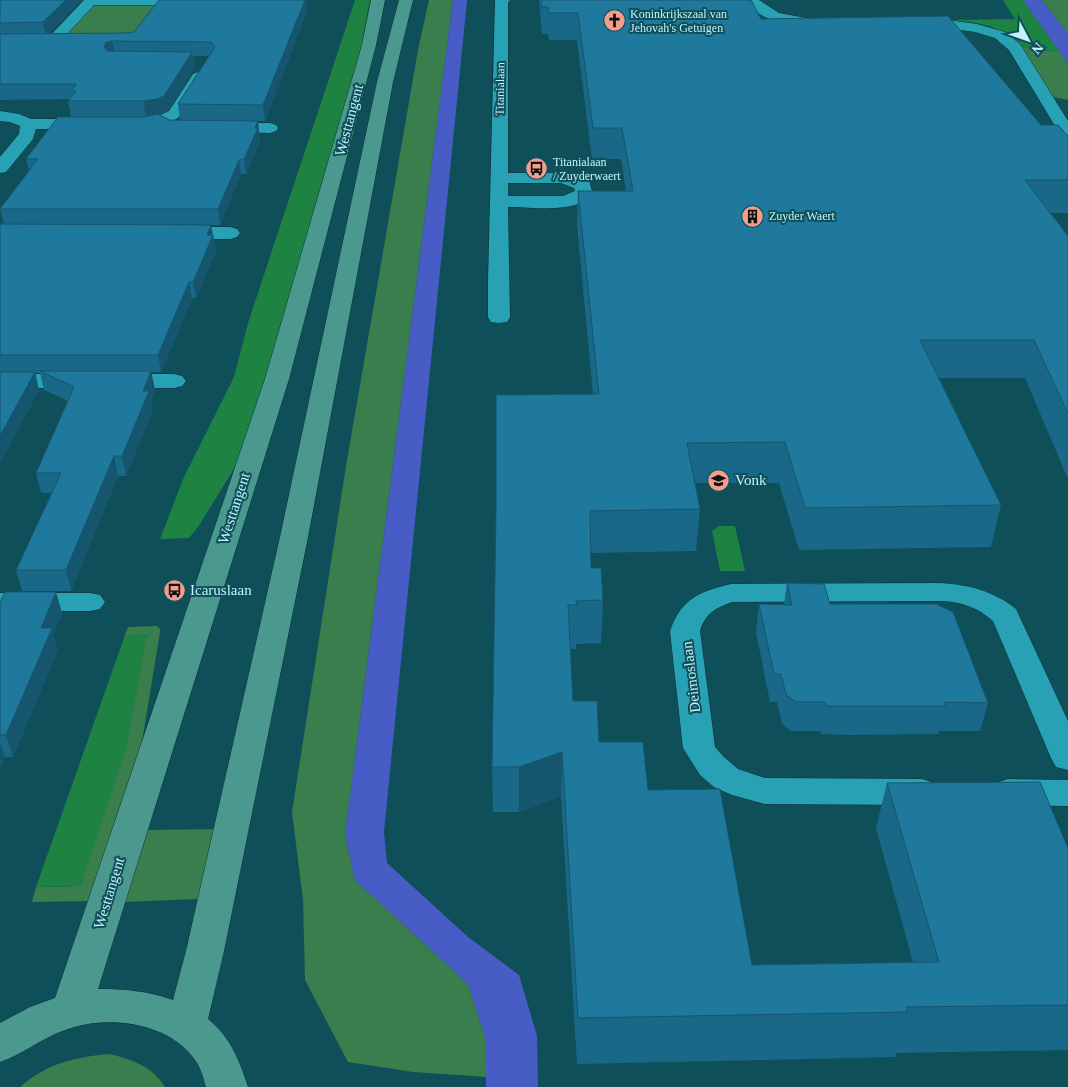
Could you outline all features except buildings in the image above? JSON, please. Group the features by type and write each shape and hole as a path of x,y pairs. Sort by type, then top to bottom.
{"main road":[{"name":"Westtangent","path":"71,1010 277,379 369,45 378,0"},
{"name":"Westtangent","path":"186,1025 205,951 294,538 385,82 406,0"},
{"path":"0,1044 34,1024 71,1010 102,1005 133,1006 162,1013 186,1025 204,1040 217,1059 227,1087"}],"street":[{"path":"51,43 90,1 211,0"},
{"name":"Titanialaan","path":"499,317 501,1 503,0"},
{"path":"751,0 760,11 796,22 836,26"},
{"path":"152,14 162,1"},
{"path":"903,24 941,23 977,28 1000,35 1015,47 1068,134"},
{"path":"34,43 70,42"},
{"path":"0,116 18,118 29,124 146,124 164,121 174,116 208,61"},
{"path":"164,121 171,127 181,127"},
{"path":"0,168 27,135 29,124"},
{"path":"210,128 270,128"},
{"path":"499,178 563,178 583,185 584,194 566,202 499,202"},
{"path":"154,232 230,233"},
{"path":"0,381 174,381"},
{"name":"Deimoslaan","path":"1068,758 1009,622 995,606 980,598 962,593 941,592 731,593 713,598 698,606 688,617 685,630 699,748 708,763 722,776 743,786 765,791 1068,793"},
{"path":"0,602 90,602"}],"green space":[{"path":"355,0 374,0 367,41 245,451 198,527 189,538 160,539 184,477 234,377 248,323"},
{"path":"429,0 453,0 345,835 355,880 468,984 485,1037 487,1077 413,1072 348,1062 305,980 303,900 292,812 346,466 418,50"},
{"path":"1003,0 1023,0 1060,52 1017,46 1010,38 995,28 978,23 950,20 1015,19"},
{"path":"1042,0 1068,0 1068,34"},
{"path":"90,1 162,1 130,42 51,43"},
{"path":"1017,46 1060,52 1068,64 1068,100 1049,96"},
{"path":"719,526 735,526 745,571 720,571 712,531"},
{"path":"157,626 160,632 141,748 91,901 32,902 36,887 81,886 147,635 125,635 128,627"},
{"path":"147,634 127,746 81,886 36,887 125,635"},
{"path":"219,829 198,899 123,902 144,830"},
{"path":"110,1054 148,1069 165,1087 20,1087 51,1067 74,1059"}],"water":[{"path":"453,0 467,0 384,832 387,863 468,937 519,975 537,1036 538,1087 486,1087 485,1037 468,984 355,880 345,835"},
{"path":"1023,0 1042,0 1068,34 1068,64"}],"place":[{"name":"Koninkrijkszaal van Jehovah's Getuigen","path":"614,21"},
{"name":"Titanialaan / Zuyderwaert","path":"537,169"},
{"name":"Zuyder Waert","path":"753,216"},
{"name":"Vonk","path":"719,480"},
{"name":"Icaruslaan","path":"174,590"}]}
